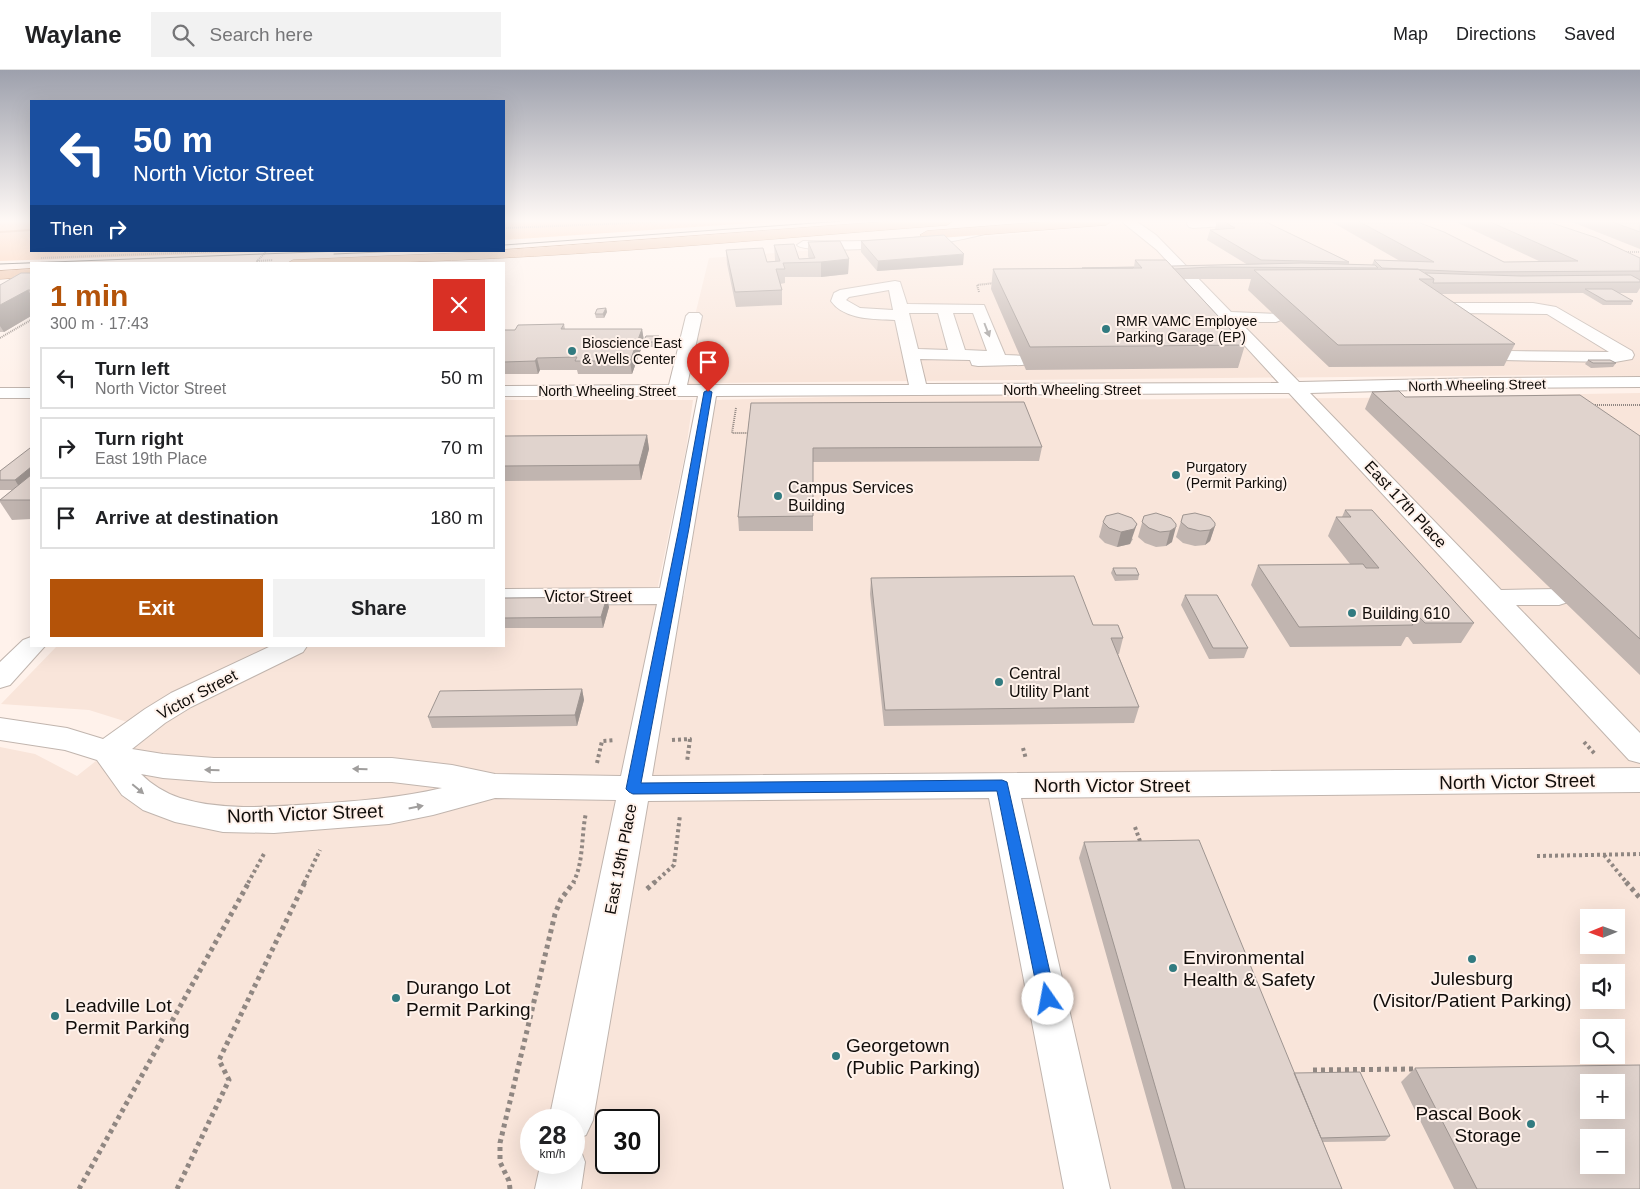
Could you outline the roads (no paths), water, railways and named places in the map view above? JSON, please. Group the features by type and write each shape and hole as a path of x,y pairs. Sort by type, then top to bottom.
{"main road":[{"path":"4,284 30,278"}],"street":[{"name":"East 17th Place","path":"1186,273 1640,752"},
{"path":"899,302 984,298"},
{"path":"899,302 944,308 979,308 996,356 958,354 912,358"},
{"path":"899,302 919,391"},
{"path":"944,308 958,354"},
{"path":"1539,358 1620,357 1626,355 1551,310 1533,308 1452,308 1444,311 1446,315 1502,354 1513,357 1539,358 1576,383"},
{"path":"677,390 694,316"},
{"path":"1228,317 1276,316"},
{"path":"912,358 1022,360"},
{"name":"North Wheeling Street","path":"505,392 1296,388 1640,382"},
{"name":"East 19th Place","path":"573,1109 708,392"},
{"path":"0,393 30,393"},
{"name":"Victor Street","path":"505,597 671,596"},
{"path":"1494,598 1559,597"},
{"path":"0,678 31,647"},
{"name":"Victor Street","path":"106,752 155,716 188,696 292,647"},
{"name":"North Victor Street","path":"0,729 67,739 148,764 198,770 392,770 452,777 495,786 633,789 1640,780"},
{"name":"North Victor Street","path":"106,752 128,781 152,801 175,810 213,816 274,819 412,808 495,786"},
{"path":"1002,786 1087,1189"},
{"path":"558,1189 561,1174"}],"place":[{"name":"RMR VAMC Employee Parking Garage (EP)","path":"1106,329"},
{"name":"Bioscience East & Wells Center","path":"572,351"},
{"name":"Purgatory (Permit Parking)","path":"1176,475"},
{"name":"Campus Services Building","path":"778,496"},
{"name":"Building 610","path":"1352,613"},
{"name":"Central Utility Plant","path":"999,682"},
{"name":"Julesburg (Visitor/Patient Parking)","path":"1472,959"},
{"name":"Environmental Health & Safety","path":"1173,968"},
{"name":"Durango Lot Permit Parking","path":"396,998"},
{"name":"Leadville Lot Permit Parking","path":"55,1016"},
{"name":"Georgetown (Public Parking)","path":"836,1056"},
{"name":"Pascal Book Storage","path":"1531,1124"}]}
